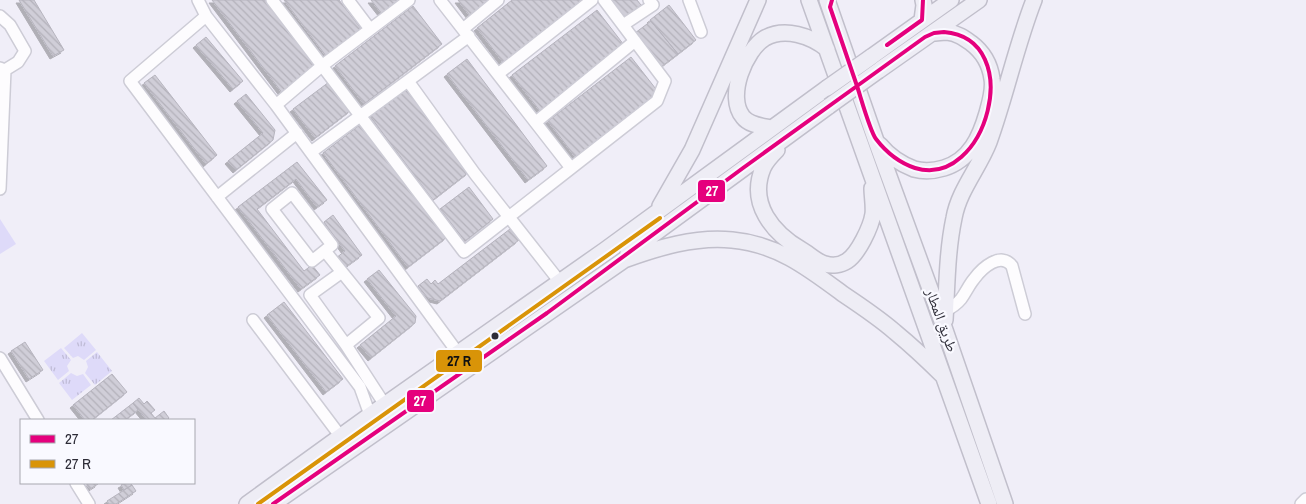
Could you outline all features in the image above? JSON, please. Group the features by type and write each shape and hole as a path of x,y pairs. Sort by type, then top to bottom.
{"highway":[{"path":"656,213 692,150 758,0"},
{"name":"طريق المطار","path":"810,0 989,504"},
{"path":"922,20 924,12 923,0"},
{"path":"248,504 951,0"},
{"path":"273,504 584,286 792,132 979,0"},
{"path":"944,327 954,216 968,180 988,145 1034,0"},
{"name":"طريق المطار","path":"830,2 875,138 944,327 1005,504"},
{"path":"875,138 893,158 923,172 936,171 953,165 966,156 974,144 982,129 991,98 992,81 988,64 979,49 957,34 947,32 932,33"},
{"path":"771,128 751,124 743,117 738,108 737,82 744,65 755,48 765,38 779,33 794,34 812,39 826,49"},
{"path":"792,132 763,167 759,183 760,202 766,219 776,230 791,244 823,264 835,265 847,261 868,232 873,214 872,174"},
{"path":"584,286 624,260 646,252 705,240 731,240 771,248 793,258 896,333 945,381 963,382"}],"street":[{"path":"198,0 206,16 297,133 458,353"},
{"path":"272,0 464,252 657,101 665,81 604,0"},
{"path":"348,0 370,29"},
{"path":"276,105 322,65 409,0"},
{"path":"440,0 571,168"},
{"path":"311,152 408,81 466,33 498,0"},
{"path":"498,74 592,0"},
{"path":"623,25 653,5 649,0"},
{"path":"690,0 701,32"},
{"path":"0,16 10,25 25,51 18,62 3,69 0,189"},
{"path":"206,16 130,81 360,388 370,415"},
{"path":"536,122 634,41"},
{"path":"408,81 474,174 560,282"},
{"path":"217,196 297,133"},
{"path":"292,194 332,245 325,250 312,260 272,209 292,194"},
{"path":"325,250 379,318 346,345"},
{"path":"945,311 952,308 962,298 979,273 1000,259 1007,261 1012,266 1025,314"},
{"path":"342,272 310,295 346,345 385,405"},
{"path":"252,320 341,436"},
{"path":"0,358 37,419"},
{"path":"77,484 89,504"},
{"path":"1301,504 1306,499"}],"green space":[{"path":"0,219 16,244 0,254"},
{"path":"82,333 96,350 84,360 78,356 73,358 64,348"},
{"path":"61,348 71,360 67,366 69,371 58,380 44,361"},
{"path":"97,352 112,371 95,385 85,373 88,367 86,361"},
{"path":"71,373 77,376 83,374 91,385 72,400 59,383"}],"building":[{"path":"19,0 34,0 64,50 53,56"},
{"path":"212,0 265,0 317,69 283,94"},
{"path":"284,0 339,0 362,30 326,56"},
{"path":"371,0 396,0 397,2 382,14"},
{"path":"458,0 491,0 470,16"},
{"path":"512,0 589,0 505,65 477,28"},
{"path":"608,0 637,0 641,5 623,19"},
{"path":"669,5 696,40 678,54 650,20"},
{"path":"413,6 442,44 364,104 335,66"},
{"path":"597,10 624,45 540,111 512,75"},
{"path":"651,21 678,54 661,67 635,33"},
{"path":"206,37 243,81 233,89 196,45"},
{"path":"631,57 659,93 576,158 548,121"},
{"path":"467,59 547,166 528,180 447,74"},
{"path":"155,75 217,155 206,164 144,83"},
{"path":"329,82 351,110 315,138 293,109"},
{"path":"406,89 469,172 433,200 370,116"},
{"path":"246,94 275,130 273,140 236,170 228,161 263,133 237,101"},
{"path":"361,124 447,237 408,267 323,153"},
{"path":"297,162 327,200 317,207 296,179 257,209 304,271 312,265 320,275 301,289 238,207"},
{"path":"469,187 493,219 465,241 440,209"},
{"path":"333,215 362,255 344,268 336,258 345,251 324,222"},
{"path":"510,229 519,240 440,301 428,298 418,286 427,279 431,284 435,280 438,284"},
{"path":"379,270 416,316 415,323 371,358 360,345 396,316 367,279"},
{"path":"284,302 343,379 326,392 267,315"},
{"path":"25,342 43,370 29,379 11,351"},
{"path":"112,374 127,392 93,419 84,419 73,405"},
{"path":"139,398 144,404 147,401 155,410 151,413 155,418 164,411 169,418 146,419 133,403"},
{"path":"133,403 138,410 126,419 112,419"},
{"path":"87,484 98,484 90,489"},
{"path":"131,484 132,485 124,490 121,485"},
{"path":"132,485 136,491 116,504 109,504 107,501"}],"transit line":[{"name":"27","path":"832,0 830,7 857,86"},
{"name":"27","path":"887,45 922,20 923,0"},
{"name":"27","path":"944,32 970,41 985,59 990,84 988,111 978,136 961,157 940,169 915,168 894,156 876,139 868,122 857,86 925,37 934,33 944,32"},
{"name":"27","path":"273,504 547,313 857,86"},
{"path":"258,504 660,218"}]}
